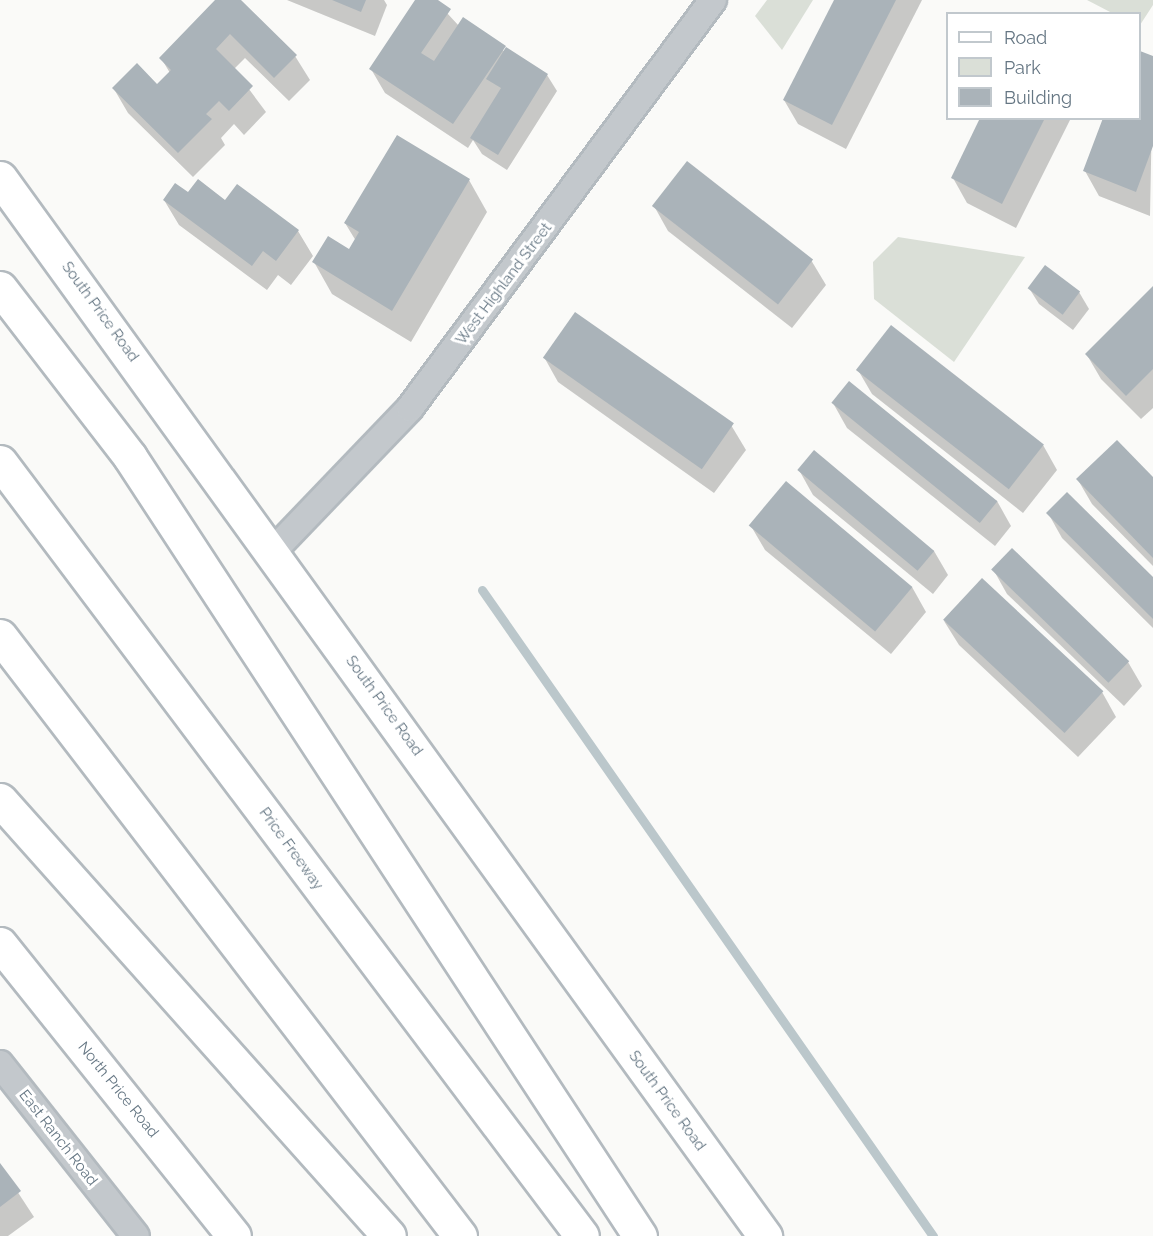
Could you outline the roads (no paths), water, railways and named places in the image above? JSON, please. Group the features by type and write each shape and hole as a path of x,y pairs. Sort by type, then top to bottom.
{"main road":[{"name":"South Price Road","path":"0,178 273,551 765,1236"},
{"path":"0,288 130,457 640,1236"},
{"name":"Price Freeway","path":"0,462 582,1236"},
{"path":"0,636 460,1236"},
{"path":"0,800 389,1236"},
{"name":"North Price Road","path":"0,944 234,1236"}],"street":[{"name":"West Highland Street","path":"273,551 410,408 714,0"},
{"name":"East Ranch Road","path":"0,1064 136,1236"}],"waterway":[{"path":"482,590 933,1236"}]}
